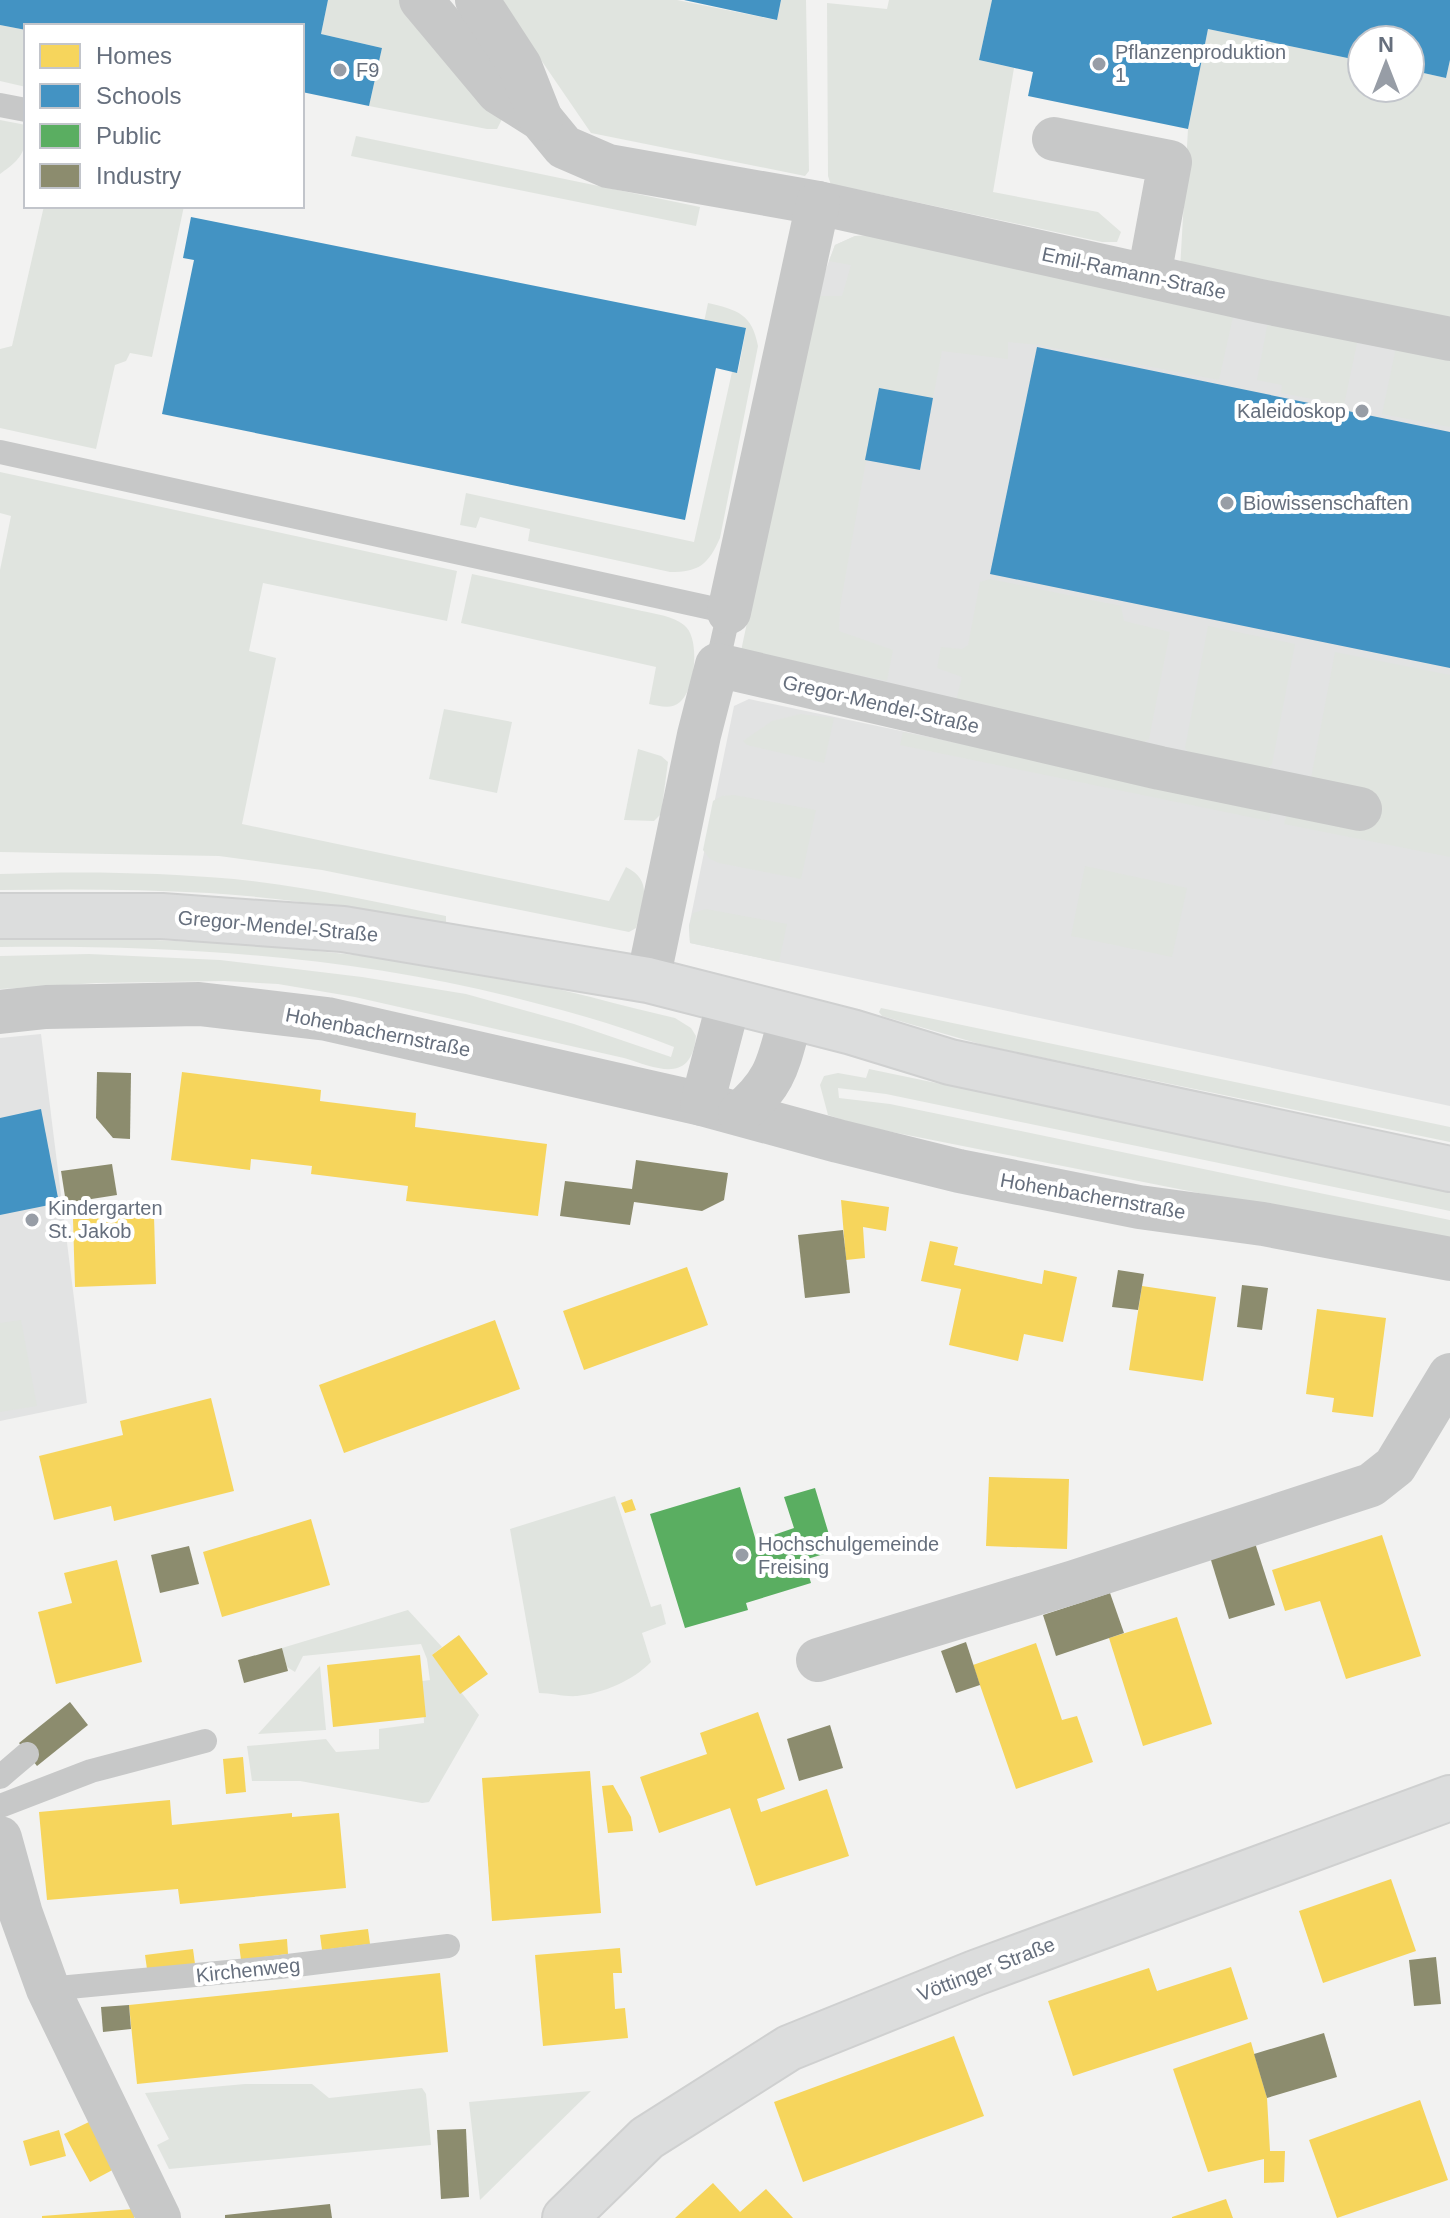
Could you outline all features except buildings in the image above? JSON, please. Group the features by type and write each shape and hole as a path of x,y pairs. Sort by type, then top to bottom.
{"street":[{"name":"Emil-Ramann-Straße","path":"421,0 498,92 541,119"},
{"name":"Emil-Ramann-Straße","path":"480,4 520,66 541,119 564,147 608,166 818,203 1450,339"},
{"path":"1054,139 1170,162 1149,276"},
{"path":"729,612 818,203"},
{"path":"648,980 699,735 717,665"},
{"name":"Gregor-Mendel-Straße","path":"717,665 1130,761 1360,809"},
{"name":"Gregor-Mendel-Straße","path":"0,916 162,916 343,929 648,980 950,1062 1450,1169"},
{"path":"729,1001 721,1108 768,1086 775,1073 791,1017"},
{"name":"Hohenbachernstraße","path":"0,1012 46,1007 199,1004 327,1019 721,1108 959,1171 1139,1207 1263,1224 1450,1259"},
{"path":"818,1660 1371,1485 1395,1466 1450,1375"},
{"name":"Vöttinger Straße","path":"565,2218 647,2138 789,2048 975,1973 1450,1798"},
{"path":"0,1838 21,1914 48,1989 159,2218"}],"lane":[{"path":"0,105 24,110"},
{"path":"0,452 729,612 717,665"},
{"path":"0,1806 91,1771 205,1741"},
{"path":"0,1777 27,1754"},
{"name":"Kirchenweg","path":"48,1989 280,1967 448,1946"}],"shaded area":[{"path":"328,0 406,0 502,119 497,129 369,106 382,48 321,34"},
{"path":"500,0 677,0 776,20 781,0 806,0 809,171 805,176 591,133"},
{"path":"889,0 992,0 979,60 1014,68 993,192 1098,212 1121,232 1117,242 1102,242 860,190 832,188 828,176 827,3 887,9"},
{"path":"0,25 24,30 24,87 0,81"},
{"path":"1208,29 1346,58 1346,104 1426,104 1426,74 1446,78 1450,60 1450,321 1180,270 1188,129"},
{"path":"0,120 24,125 21,154 0,174"},
{"path":"356,136 700,207 696,226 351,156"},
{"path":"44,208 184,208 152,357 130,353 126,361 115,365 96,449 0,428 0,349 12,346"},
{"path":"869,235 1235,308 1219,380 1039,345 1008,342 1008,359 942,351 933,398 879,388 840,607 839,631 893,650 887,681 741,651 816,296 842,296 851,265 829,261 835,245 855,236"},
{"path":"855,236 1450,353 1450,1106 690,943 689,926 734,706 749,699 1287,812 1285,823 1359,826 754,670 816,296 835,245"},
{"path":"708,303 742,315 752,327 758,346 720,538 707,561 695,568 670,572 528,541 530,529 480,517 476,528 460,525 466,493 694,542 732,372 738,372 746,329 704,322"},
{"path":"1269,316 1359,334 1344,405 1281,393 1282,385 1257,380"},
{"path":"1397,343 1450,353 1450,427 1382,414"},
{"path":"0,472 457,571 447,621 263,583 249,651 276,658 242,824 609,901 626,867 635,873 643,886 643,901 636,928 629,932 322,870 219,856 0,852 0,570 11,516 0,513"},
{"path":"472,574 659,614 680,622 689,632 694,652 692,676 685,696 673,706 649,704 656,667 461,623"},
{"path":"990,579 1121,606 1124,621 1170,632 1149,739 1136,748 954,709 962,677 937,668 941,647 962,649 968,645 980,582"},
{"path":"1208,626 1295,644 1272,764 1263,774 1194,760 1185,748"},
{"path":"1335,652 1450,675 1450,857 1284,824 1287,812 1311,778"},
{"path":"444,709 512,722 497,793 429,779"},
{"path":"800,714 834,718 824,763 747,745 743,741 772,721"},
{"path":"903,732 1272,809 1269,821 900,745"},
{"path":"638,749 661,756 668,762 661,814 654,821 624,820"},
{"path":"734,795 816,810 801,879 710,859 703,850 713,801"},
{"path":"1085,866 1187,888 1172,957 1071,936"},
{"path":"117,873 234,879 314,890 446,916 446,923 239,895 0,890 0,874"},
{"path":"706,909 787,924 779,962 690,943 689,926 693,913"},
{"path":"76,937 285,948 440,966 538,984 675,1018 691,1028 696,1036 687,1062 670,1069 355,997 278,984 224,981 97,983 0,989 0,956 89,954 220,960 362,977 466,994 574,1024 671,1057 674,1047 535,1003 403,974 337,964 203,951 0,947 0,938"},
{"path":"881,1008 1450,1127 1450,1142 987,1046 882,1016 879,1012"},
{"name":"Kindergarten St. Jakob","path":"41,1034 87,1403 0,1421 0,1038"},
{"path":"869,1069 1450,1190 1450,1211 886,1094 838,1088 839,1098 890,1104 1450,1220 1450,1243 862,1126 828,1115 820,1085 824,1076 838,1073 866,1078"},
{"path":"21,1320 37,1406 0,1412 0,1323"},
{"path":"615,1496 651,1607 661,1604 666,1624 642,1633 651,1662 626,1680 607,1689 577,1696 539,1693 510,1529"},
{"path":"408,1610 442,1647 432,1655 479,1715 429,1802 300,1781 252,1781 247,1746 326,1739 336,1752 379,1749 379,1729 424,1723 422,1681 430,1680 421,1644 303,1656 295,1672 287,1667 282,1648"},
{"path":"320,1666 326,1730 258,1734"},
{"path":"245,2084 312,2084 329,2098 422,2088 426,2094 431,2145 169,2169 157,2145 169,2139 145,2093"},
{"path":"591,2091 480,2200 469,2102"}],"place":[{"name":"Pflanzenproduktion 1","path":"1099,64"},
{"name":"F9","path":"340,70"},
{"name":"Kaleidoskop","path":"1362,411"},
{"name":"Biowissenschaften","path":"1227,503"},
{"name":"Kindergarten St. Jakob","path":"32,1220"},
{"name":"Hochschulgemeinde Freising","path":"742,1555"}]}
